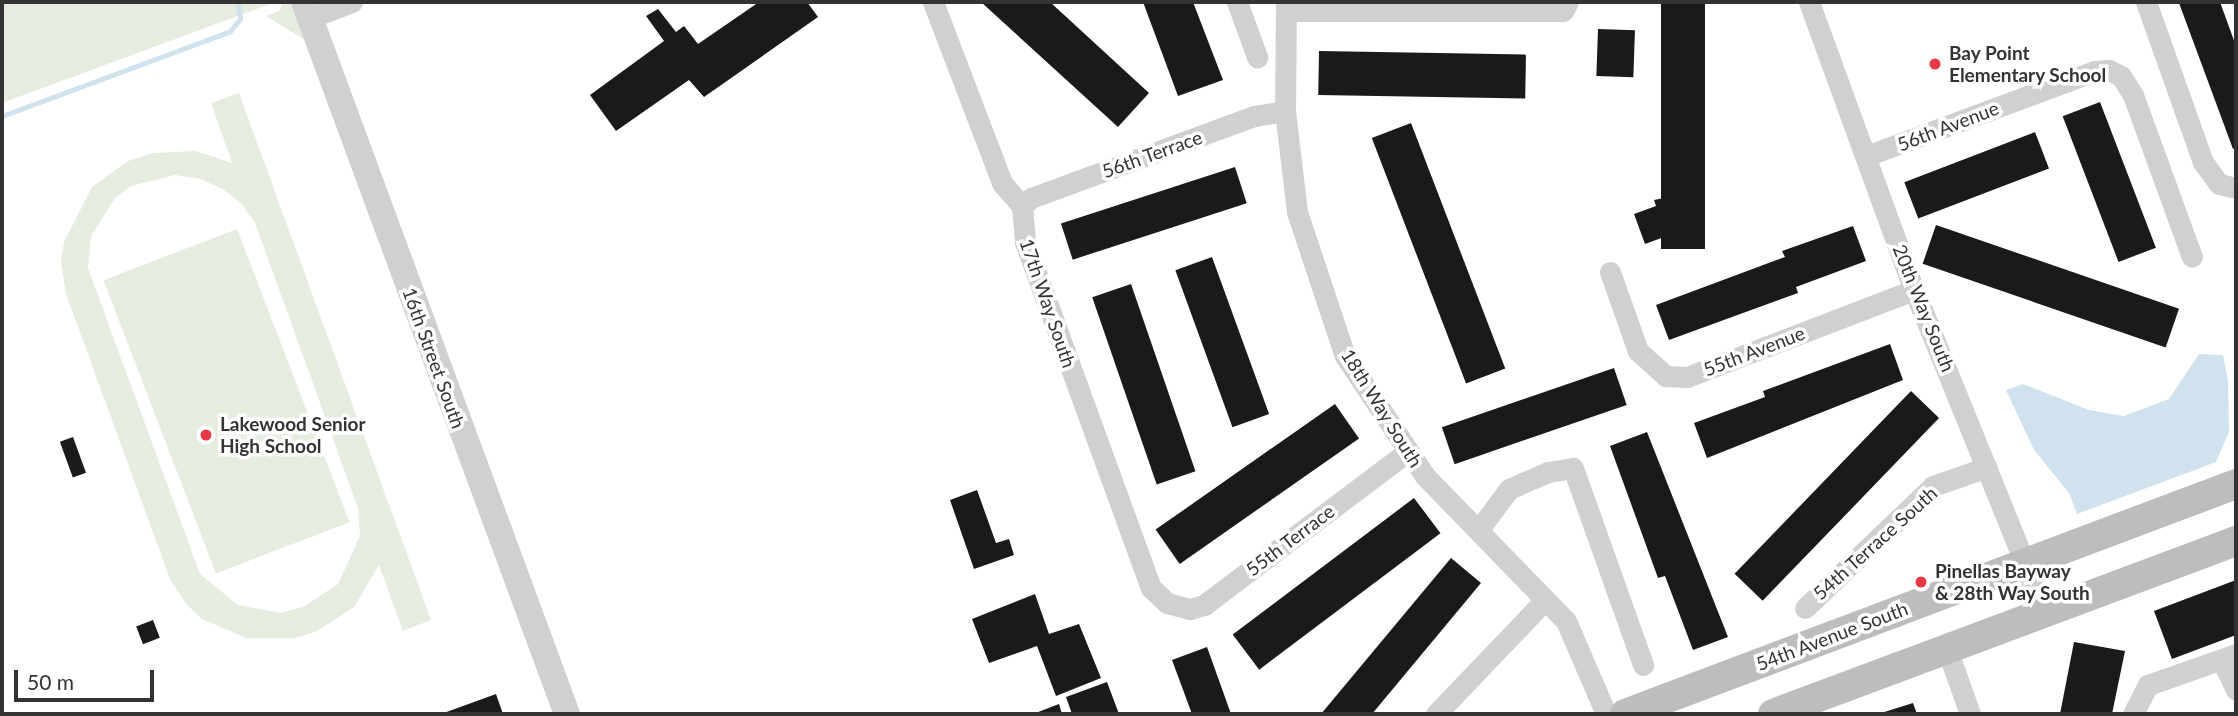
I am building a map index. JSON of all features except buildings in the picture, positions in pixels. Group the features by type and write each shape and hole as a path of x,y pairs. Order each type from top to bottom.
{"main road":[{"name":"54th Avenue South","path":"1625,714 2236,484"},
{"path":"1773,714 2236,541"}],"street":[{"path":"307,10 352,2"},
{"path":"933,2 1002,183 1023,206"},
{"path":"1237,2 1257,57"},
{"path":"1286,6 1563,11 1568,2"},
{"name":"20th Way South","path":"1809,2 1914,290 2025,563 2041,615"},
{"path":"2146,2 2203,162 2218,184 2236,188"},
{"name":"18th Way South","path":"1286,6 1285,111 1297,212 1345,356 1425,476 1480,528 1544,601 1566,621 1606,714"},
{"name":"16th Street South","path":"307,10 567,714"},
{"name":"56th Avenue","path":"1867,156 2094,71 2109,70 2121,76 2133,95 2192,257"},
{"name":"56th Terrace","path":"1023,206 1031,198 1254,116 1285,111"},
{"name":"17th Way South","path":"1023,206 1025,242 1099,447 1151,588 1167,603"},
{"name":"55th Avenue","path":"1610,272 1638,351 1666,376 1687,377 1914,290"},
{"name":"55th Terrace","path":"1167,603 1190,609 1204,605 1407,452"},
{"name":"54th Terrace South","path":"1804,608 1933,486 1987,467"},
{"path":"1480,528 1508,489 1548,472 1573,468 1643,665"},
{"path":"1436,714 1544,601"},
{"path":"1947,649 1970,714"},
{"path":"2133,714 2148,685 2229,657 2236,690"}],"shaded area":[{"path":"2,2 276,2 2,103"},
{"path":"283,2 293,2 308,42 266,16 279,11"},
{"path":"239,93 431,620 403,631 379,565 354,607 317,631 295,638 246,638 202,619 186,604 170,579 66,294 61,262 64,242 92,187 128,161 153,153 196,151 232,163 211,103","holes":["175,175 201,179 224,190 241,203 255,223 358,508 360,536 338,584 303,607 280,613 238,605 200,574 88,268 91,236 115,198 131,186"]},
{"path":"237,229 350,522 216,573 103,280"}],"water":[{"path":"2199,354 2223,355 2228,381 2229,432 2216,462 2077,514 2069,493 2034,450 2006,390 2023,384 2089,410 2124,416 2169,399"}],"waterway":[{"path":"2,116 230,31 240,19 238,2"}],"place":[{"name":"Bay Point Elementary School","path":"1935,64"},
{"name":"Lakewood Senior High School","path":"206,435"},
{"name":"Pinellas Bayway & 28th Way South","path":"1921,582"}]}
